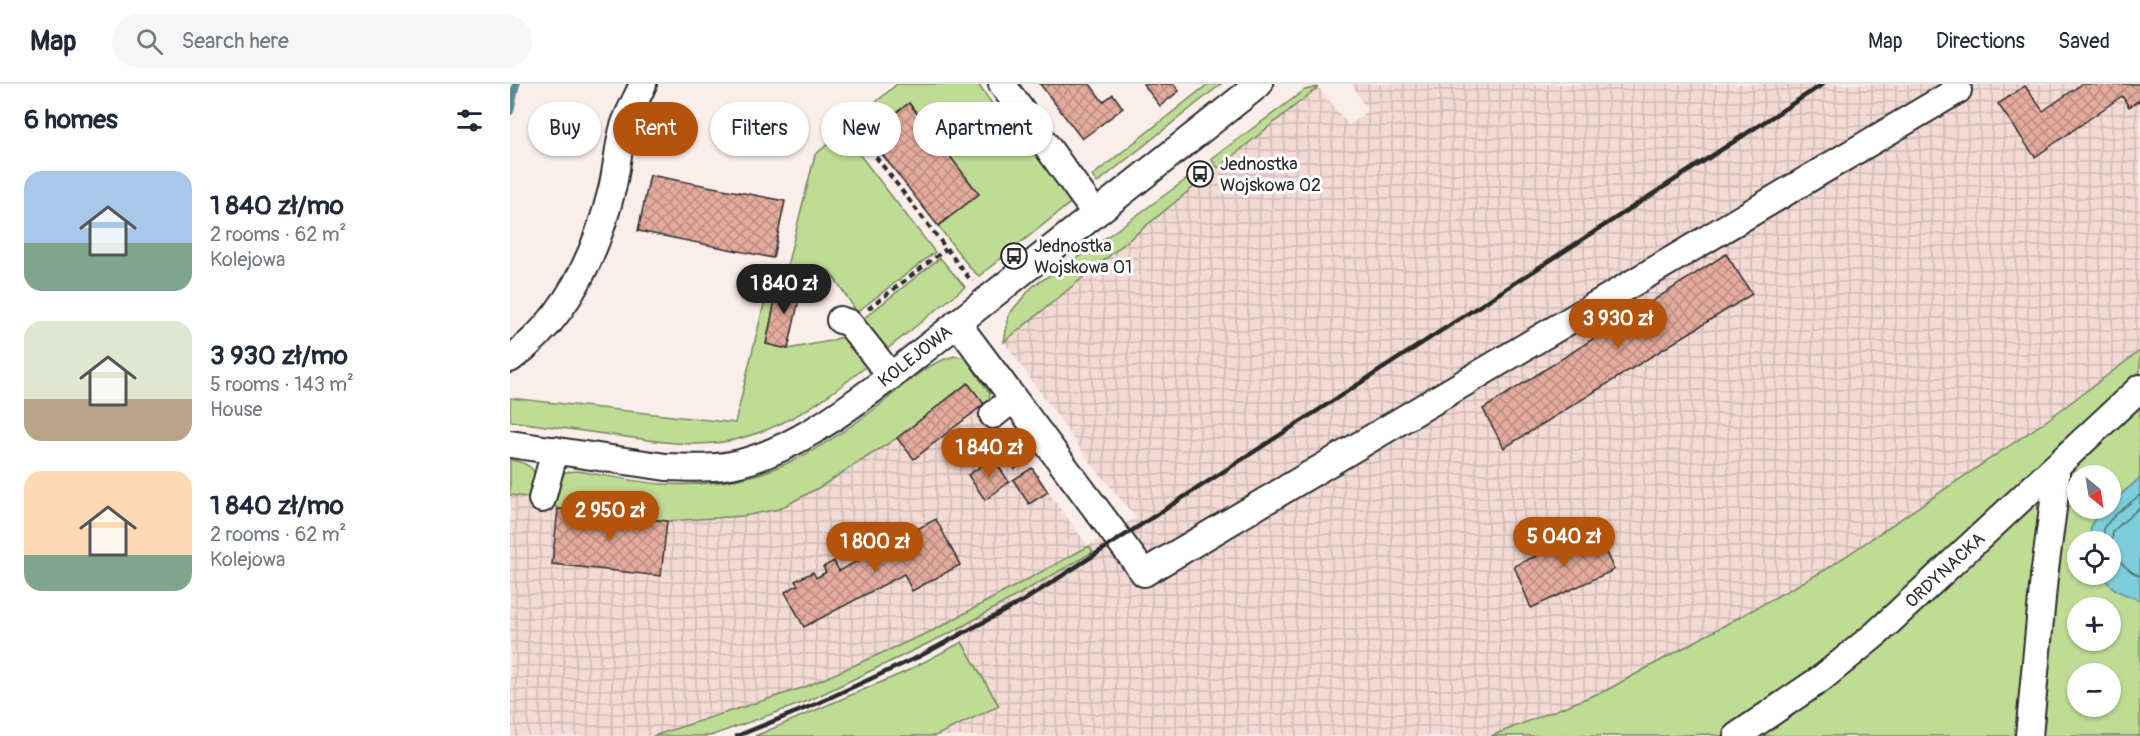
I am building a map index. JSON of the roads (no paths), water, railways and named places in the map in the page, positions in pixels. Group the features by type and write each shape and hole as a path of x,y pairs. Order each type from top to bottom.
{"street":[{"path":"510,359 523,350 545,327 579,280 592,255 612,192 624,128 643,84"},
{"path":"1002,84 1095,213"},
{"name":"KOLEJOWA","path":"510,444 666,467 708,467 739,463 790,444 843,412 891,376 1259,84"},
{"path":"957,323 1144,573 1958,90"},
{"path":"846,323 891,376"},
{"name":"ORDYNACKA","path":"1737,736 1822,678 1877,633 2140,388"},
{"path":"993,415 1013,399"},
{"path":"542,499 555,450"},
{"path":"2029,736 2044,578 2056,486 2056,467"}],"water":[{"path":"2140,478 2140,600 2109,585 2121,585 2121,531 2090,531 2095,519 2121,519 2121,494"}],"waterway":[{"path":"510,111 516,84"}],"railway":[{"path":"737,736 816,704 920,656 1023,601 1823,84"}],"place":[{"name":"Jednostka Wojskowa 02","path":"1200,174"},
{"name":"Jednostka Wojskowa 01","path":"1014,256"}]}
